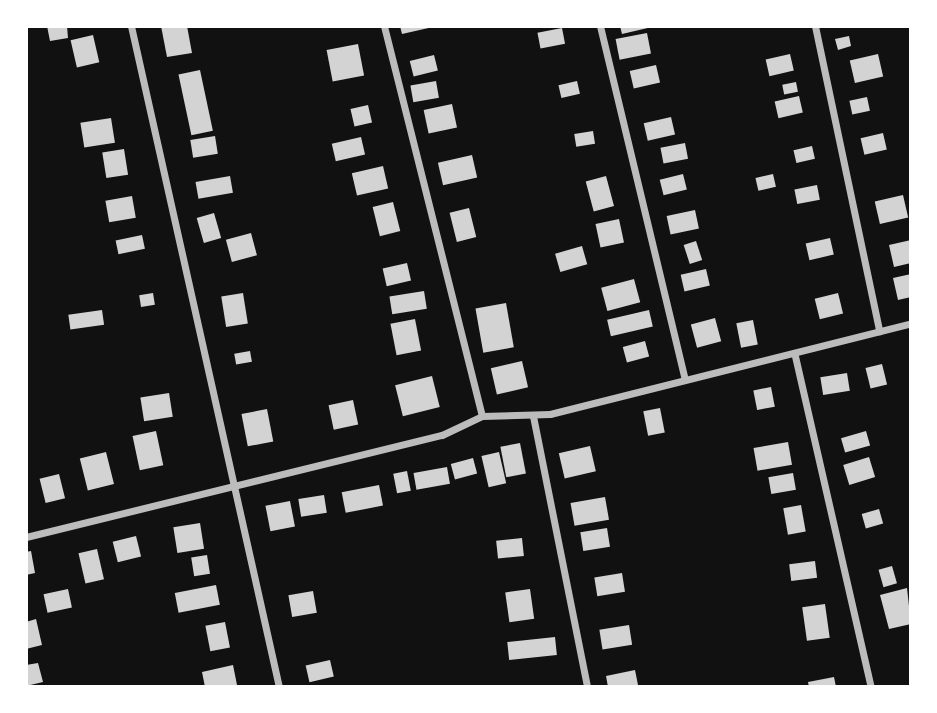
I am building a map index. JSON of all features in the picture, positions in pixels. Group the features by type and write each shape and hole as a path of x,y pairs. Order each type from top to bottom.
{"street":[{"path":"131,26 279,687"},
{"path":"384,26 482,416"},
{"path":"600,26 685,379"},
{"path":"815,26 879,331"},
{"path":"26,537 234,483 442,435 482,416 533,416 685,379 795,356 911,323"},
{"path":"795,356 872,687"},
{"path":"533,416 587,687"}],"building":[{"path":"47,26 67,26 68,38 50,41"},
{"path":"161,26 187,26 192,53 167,57"},
{"path":"400,26 433,26 433,27 402,34"},
{"path":"620,26 652,26 652,27 622,34"},
{"path":"562,28 565,44 541,48 537,33"},
{"path":"647,33 651,54 620,60 616,39"},
{"path":"93,35 99,62 77,67 71,40"},
{"path":"849,36 851,46 838,50 835,39"},
{"path":"358,44 364,75 333,82 327,50"},
{"path":"790,54 794,71 769,76 766,60"},
{"path":"878,54 883,76 855,83 850,61"},
{"path":"434,55 438,71 414,77 410,61"},
{"path":"656,65 660,83 634,89 630,71"},
{"path":"200,70 213,131 191,135 178,75"},
{"path":"436,81 439,98 413,102 410,86"},
{"path":"577,81 580,94 561,98 558,85"},
{"path":"796,82 798,92 784,94 782,85"},
{"path":"799,96 803,113 778,118 775,102"},
{"path":"867,97 870,111 852,114 849,101"},
{"path":"452,104 457,127 429,134 424,110"},
{"path":"368,105 372,123 355,127 350,109"},
{"path":"671,117 675,135 648,141 644,123"},
{"path":"111,118 115,143 84,148 80,123"},
{"path":"593,131 595,144 576,147 574,134"},
{"path":"883,133 887,150 864,155 861,138"},
{"path":"215,136 218,154 193,158 190,140"},
{"path":"361,137 365,155 336,161 332,144"},
{"path":"685,143 688,159 664,163 660,148"},
{"path":"812,146 815,159 796,163 793,150"},
{"path":"124,149 128,175 106,178 102,152"},
{"path":"472,155 477,177 443,185 438,163"},
{"path":"383,166 388,188 357,196 352,173"},
{"path":"683,174 687,190 664,195 660,180"},
{"path":"773,174 776,187 758,191 755,178"},
{"path":"230,176 233,193 198,199 196,182"},
{"path":"606,176 614,206 594,211 586,181"},
{"path":"817,185 820,200 797,204 794,189"},
{"path":"903,195 908,217 880,224 875,202"},
{"path":"132,196 136,218 109,222 105,201"},
{"path":"393,202 400,231 380,236 373,207"},
{"path":"469,208 476,237 457,242 450,213"},
{"path":"695,210 699,229 671,235 667,216"},
{"path":"214,213 221,238 204,243 197,218"},
{"path":"619,219 624,242 601,247 596,224"},
{"path":"251,233 257,255 232,262 226,240"},
{"path":"142,235 145,249 119,254 116,241"},
{"path":"830,238 834,255 809,260 806,244"},
{"path":"911,240 911,263 894,267 889,245"},
{"path":"696,241 702,260 690,264 684,245"},
{"path":"582,246 587,264 560,272 555,254"},
{"path":"407,263 411,281 387,286 383,269"},
{"path":"706,269 710,286 684,291 681,275"},
{"path":"911,274 911,297 898,300 893,278"},
{"path":"634,279 640,302 607,311 601,288"},
{"path":"424,291 427,309 392,314 389,296"},
{"path":"153,293 155,305 141,307 139,295"},
{"path":"243,293 248,324 226,327 221,296"},
{"path":"838,293 843,313 820,319 815,299"},
{"path":"506,303 514,347 483,353 475,308"},
{"path":"102,310 104,325 70,330 68,315"},
{"path":"649,310 653,327 611,336 607,320"},
{"path":"715,318 721,341 697,348 691,324"},
{"path":"415,319 421,350 397,355 390,324"},
{"path":"753,320 758,345 741,348 736,323"},
{"path":"645,341 649,356 627,362 623,347"},
{"path":"250,351 252,362 236,365 234,354"},
{"path":"522,361 528,387 497,395 491,368"},
{"path":"882,364 887,384 871,388 866,368"},
{"path":"847,373 850,391 823,395 820,377"},
{"path":"432,376 440,407 403,416 395,385"},
{"path":"771,387 775,407 757,410 753,390"},
{"path":"169,393 173,417 144,421 140,398"},
{"path":"353,400 358,424 334,430 329,405"},
{"path":"660,408 665,433 648,436 643,411"},
{"path":"267,409 273,441 248,446 241,414"},
{"path":"156,431 163,465 140,470 133,436"},
{"path":"866,431 870,445 845,453 841,438"},
{"path":"788,442 792,465 758,471 754,448"},
{"path":"520,443 526,473 506,477 500,447"},
{"path":"590,446 596,471 565,479 559,453"},
{"path":"106,452 114,484 88,491 80,459"},
{"path":"499,452 506,483 489,487 481,456"},
{"path":"869,457 875,477 849,485 843,465"},
{"path":"473,458 477,473 455,479 451,464"},
{"path":"447,467 450,484 416,490 414,473"},
{"path":"407,471 411,491 397,493 393,474"},
{"path":"793,473 796,490 771,494 768,477"},
{"path":"59,474 65,498 46,503 40,479"},
{"path":"379,485 383,506 346,513 342,492"},
{"path":"324,495 327,513 301,517 298,499"},
{"path":"605,497 609,520 575,526 571,503"},
{"path":"290,501 295,527 270,531 265,506"},
{"path":"801,505 806,532 788,535 783,508"},
{"path":"879,509 883,523 866,528 862,514"},
{"path":"200,523 204,549 177,553 173,527"},
{"path":"607,528 610,547 583,551 580,532"},
{"path":"136,536 141,556 118,562 113,542"},
{"path":"522,538 524,556 498,559 496,541"},
{"path":"97,549 104,579 85,583 78,553"},
{"path":"31,551 35,573 26,575 26,552"},
{"path":"207,555 210,574 194,576 191,558"},
{"path":"815,561 817,578 791,581 789,564"},
{"path":"892,566 897,583 884,587 879,570"},
{"path":"622,573 625,592 597,596 594,577"},
{"path":"216,585 220,605 179,613 175,593"},
{"path":"907,588 911,624 889,629 880,595"},
{"path":"68,589 72,608 47,613 44,594"},
{"path":"530,589 534,619 509,622 505,592"},
{"path":"313,591 317,613 292,617 288,595"},
{"path":"825,604 830,638 807,641 802,607"},
{"path":"36,619 42,645 26,649 26,622"},
{"path":"225,622 230,648 210,651 205,626"},
{"path":"629,625 632,645 602,649 599,630"},
{"path":"555,637 557,655 509,660 507,642"},
{"path":"330,660 334,677 309,682 306,666"},
{"path":"38,663 43,682 26,686 26,665"},
{"path":"233,665 237,685 205,687 202,672"},
{"path":"635,670 638,685 608,687 606,676"},
{"path":"834,677 836,687 809,687 808,682"}]}
